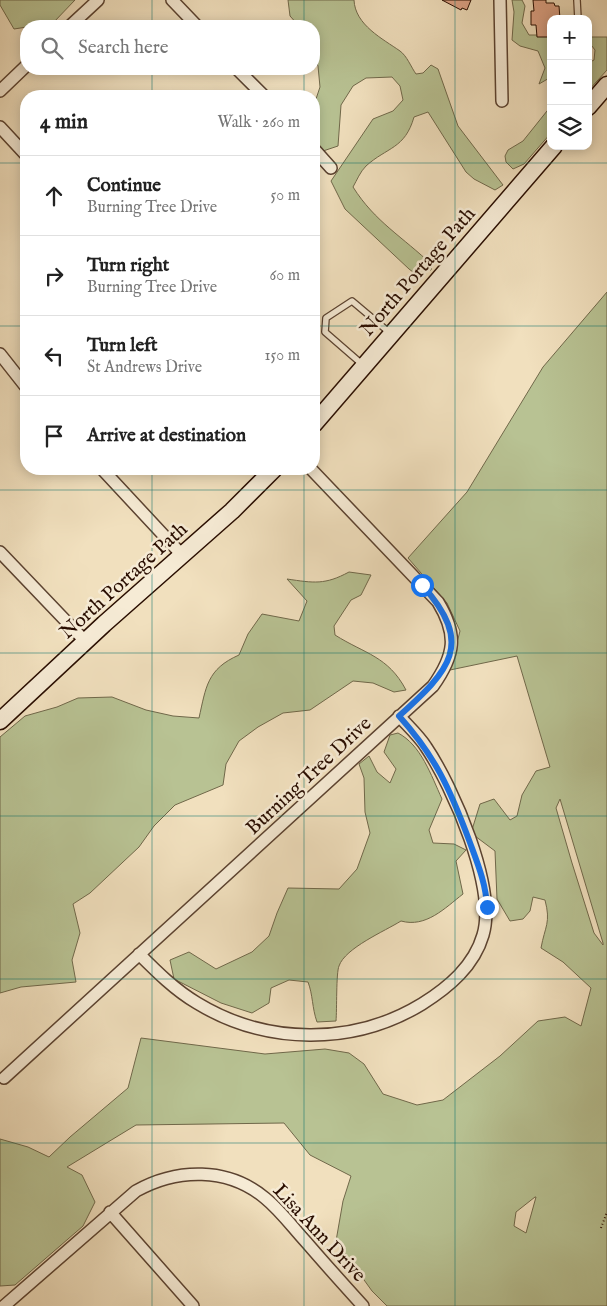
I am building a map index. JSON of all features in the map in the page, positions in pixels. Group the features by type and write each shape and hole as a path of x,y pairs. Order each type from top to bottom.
{"main road":[{"path":"589,105 607,85"},
{"name":"North Portage Path","path":"320,417 551,150"},
{"name":"North Portage Path","path":"0,721 85,641 232,511 268,475"}],"street":[{"path":"76,20 98,0"},
{"path":"172,0 191,20"},
{"path":"500,0 502,101"},
{"path":"0,91 20,72"},
{"path":"243,75 258,90"},
{"path":"0,127 20,149"},
{"path":"320,155 331,168"},
{"path":"0,354 20,379"},
{"path":"108,475 182,555"},
{"name":"Burning Tree Drive","path":"4,1078 433,686 444,671 452,652 452,633 446,616 438,602 317,475"},
{"path":"0,552 85,641"},
{"path":"139,954 180,992 214,1013 255,1028 308,1035 344,1033 391,1020 432,998 460,975 477,951 483,935 487,907 485,885 458,811 441,772 426,747 399,716"},
{"name":"Lisa Ann Drive","path":"4,1306 136,1191 150,1183 174,1176 202,1174 235,1181 250,1188 269,1202 363,1306"},
{"path":"110,1212 193,1306"}],"lane":[{"path":"576,0 578,15"},
{"path":"363,365 325,332 326,318 352,301 390,334"}],"path":[{"path":"601,1228 607,1212"}],"green space":[{"path":"0,0 75,0 56,20 20,20 20,28 14,29 0,5"},
{"path":"288,0 354,0 359,17 378,36 402,53 416,74 423,73 431,65 438,69 458,126 503,185 495,190 474,179 466,172 428,112 414,117 410,128 400,142 364,168 353,187 380,220 432,265 431,270 417,275 409,269 345,209 331,181 373,119 393,111 403,100 400,86 392,77 366,78 353,86 341,105 338,146 323,151 320,148 320,20 294,20 290,16"},
{"path":"512,0 522,0 525,6 522,23 529,35 547,35 547,79 539,84 545,68 538,51 520,46 512,40 514,12"},
{"path":"592,37 607,37 607,70 592,87 592,61 594,60 595,50 592,46"},
{"path":"547,111 547,138 524,164 513,169 506,162 505,156 508,150 523,141"},
{"path":"607,292 607,1306 387,1306 372,1291 336,1241 343,1201 351,1176 310,1155 284,1123 136,1125 67,1167 82,1175 95,1202 83,1226 15,1285 0,1286 0,1139 28,1147 49,1157 128,1088 141,1038 265,1054 325,1049 349,1053 364,1064 383,1094 417,1105 443,1100 500,1056 538,1021 565,1017 581,1026 591,988 563,962 541,948 547,924 545,900 533,897 530,911 523,919 510,921 497,899 495,851 471,833 480,804 494,799 510,820 517,816 522,795 536,771 550,767 517,656 450,670 460,631 447,603 408,558 467,492 543,367","holes":["560,799 603,943 603,945 594,933 572,863 556,808","536,1197 526,1233 514,1226 516,1212"]},
{"path":"349,572 371,575 361,595 351,600 334,626 335,635 384,663 392,670 406,690 394,692 373,683 353,681 310,710 283,713 258,727 239,741 226,764 223,785 175,805 154,826 139,847 90,893 73,904 80,933 72,960 76,982 21,987 0,993 0,737 25,716 57,707 78,698 112,697 146,710 173,716 199,718 206,688 214,673 228,660 239,655 248,634 262,614 299,621 307,601 287,579 319,582 333,579"},
{"path":"398,733 406,738 419,753 442,799 429,830 433,843 454,844 466,850 456,861 463,894 442,911 427,919 419,922 401,921 366,940 343,959 338,970 336,1021 317,1022 308,982 289,980 271,988 269,1003 252,1013 221,1003 174,979 170,960 189,952 216,969 252,952 269,936 288,888 339,889 357,869 370,833 365,812 364,778 359,764 369,756 377,772 390,783 396,769 384,752 390,735"}],"building":[{"path":"442,0 471,0 467,10 462,8 461,10"},
{"path":"533,0 546,0 546,3 554,3 555,6 559,6 560,15 547,15 547,37 537,37 536,25 531,25 531,11 534,11"}],"route":[{"path":"422,585 438,602 446,616 452,633 452,652 444,671 433,686 399,716 426,747 450,790 479,866 485,885 487,907"}]}
